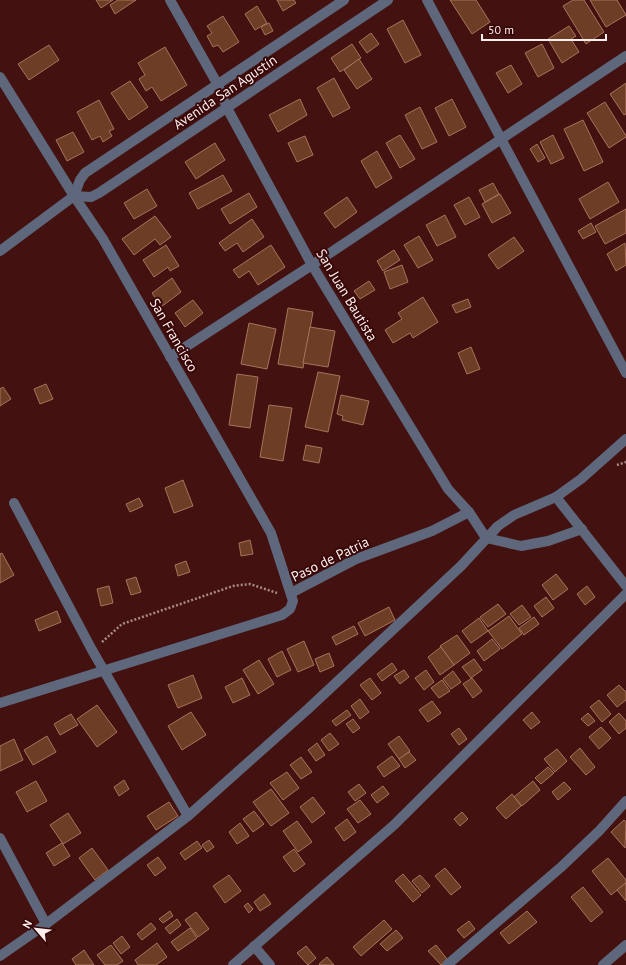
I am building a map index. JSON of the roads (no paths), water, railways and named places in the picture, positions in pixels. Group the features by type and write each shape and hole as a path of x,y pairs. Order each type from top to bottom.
{"street":[{"name":"San Juan Bautista","path":"170,0 218,85 227,108 312,265 448,489 469,512 486,538"},
{"name":"Avenida San Agustín","path":"344,0 85,173 80,180 74,196 90,197 100,193 388,0"},
{"path":"426,0 626,373"},
{"path":"170,357 312,265 626,56"},
{"name":"San Francisco","path":"0,77 74,196 103,239 271,533 293,601 290,609 282,615 104,670"},
{"path":"0,251 74,196"},
{"path":"0,956 46,924 188,816 308,709 461,566 498,526 514,515 556,497 581,479 626,440"},
{"path":"556,497 626,586"},
{"path":"14,503 92,650 188,816"},
{"name":"Paso de Patria","path":"291,593 356,559 432,531 469,512"},
{"path":"486,538 521,546 548,541 582,529"},
{"path":"233,965 394,825 626,594"},
{"path":"0,703 104,670"},
{"path":"447,965 560,868 600,830 626,801"},
{"path":"0,838 46,924"},
{"path":"603,965 626,945"},
{"path":"254,946 270,965"}]}
